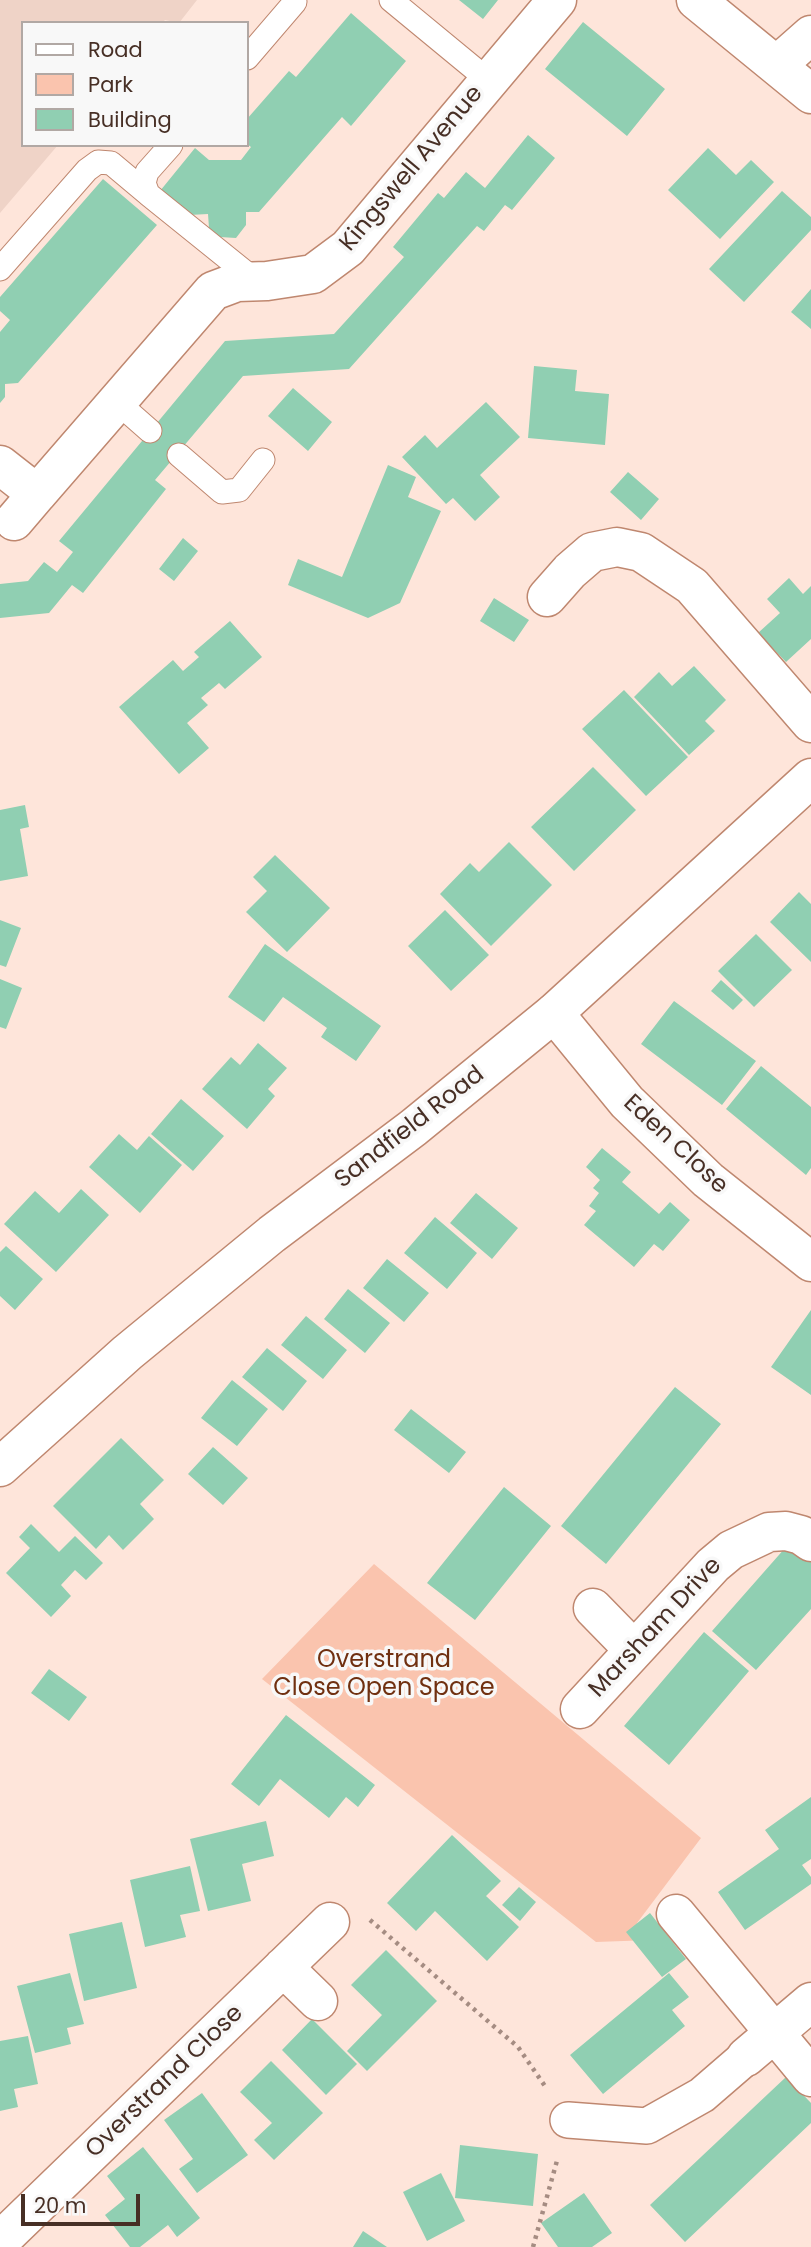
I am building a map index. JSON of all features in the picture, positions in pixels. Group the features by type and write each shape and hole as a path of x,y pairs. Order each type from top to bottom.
{"street":[{"name":"Kingswell Avenue","path":"0,465 25,508 212,291 237,282 313,274 332,262 348,248 557,0"},
{"path":"696,0 811,94"},
{"path":"777,65 811,35"},
{"path":"547,597 570,570 592,552 617,547 641,552 692,586 811,723"},
{"name":"Sandfield Road","path":"0,1467 127,1353 251,1251 413,1129 554,1013 811,778"},
{"name":"Eden Close","path":"554,1013 627,1102 708,1180 811,1262"},
{"name":"Marsham Drive","path":"580,1709 713,1564 740,1545 769,1532 786,1531 801,1535 811,1542"},
{"path":"593,1608 634,1650"},
{"path":"676,1914 811,2077"},
{"name":"Overstrand Close","path":"0,2241 330,1922"},
{"path":"283,1967 318,2001"},
{"path":"568,2120 647,2126 702,2095 811,2002"}],"lane":[{"path":"391,0 488,80"},
{"path":"248,57 295,2"},
{"path":"148,194 144,183 147,173 169,147"},
{"path":"0,270 87,170 98,162 111,163 256,281"},
{"path":"117,402 150,431"},
{"path":"179,455 222,492 239,490 263,460"}],"path":[{"path":"330,1922 347,1901 518,2047 568,2120 533,2247"}],"shaded area":[{"path":"0,0 197,0 181,21 21,21 21,147 56,147 0,213"}],"green space":[{"name":"Overstrand Close Open Space","path":"374,1564 701,1838 637,1923 651,1940 596,1942 262,1679"}],"building":[{"path":"459,0 498,0 483,19"},
{"path":"351,13 406,61 351,126 342,117 259,212 246,212 246,225 236,238 220,237 209,228 208,214 189,215 160,191 195,148 209,160 241,160 251,147 248,145 248,118 289,71 296,77"},
{"path":"583,22 665,89 627,136 545,69"},
{"path":"528,135 555,158 512,210 505,205 484,231 477,226 349,369 243,376 155,480 166,489 83,593 72,585 49,613 0,618 0,584 28,581 44,562 57,572 73,552 59,541 225,341 334,334 404,257 393,247 438,193 444,198 466,172 485,188"},
{"path":"708,148 736,175 751,160 774,182 720,239 668,190"},
{"path":"103,179 157,225 18,383 5,384 5,397 0,403 0,332 10,320 0,311 0,297"},
{"path":"782,191 811,217 811,230 744,302 709,269"},
{"path":"811,289 811,329 791,312"},
{"path":"534,366 577,370 575,391 609,394 605,445 528,438"},
{"path":"293,388 332,422 308,451 268,416"},
{"path":"486,402 520,437 480,475 500,497 475,521 453,498 446,504 402,457 425,435 437,448"},
{"path":"388,465 416,477 408,497 441,511 400,603 368,618 288,585 298,559 342,577"},
{"path":"628,472 659,499 641,520 610,492"},
{"path":"183,538 198,551 174,581 159,569"},
{"path":"789,578 803,594 811,586 811,639 786,662 758,633 780,613 767,599"},
{"path":"494,598 529,620 514,642 480,621"},
{"path":"230,621 262,657 225,689 219,683 201,698 208,705 187,723 209,748 179,774 119,707 173,660 183,671 199,657 194,652"},
{"path":"694,666 726,700 705,721 715,731 689,755 634,697 659,672 672,686"},
{"path":"624,690 688,757 646,796 582,729"},
{"path":"593,767 636,810 574,871 531,827"},
{"path":"25,805 29,827 20,829 28,876 0,881 0,810"},
{"path":"509,842 552,885 491,946 440,894 470,863 479,872"},
{"path":"275,855 330,908 287,952 246,912 267,891 253,877"},
{"path":"799,892 811,904 811,962 770,922"},
{"path":"445,910 489,955 451,991 408,946"},
{"path":"0,920 21,928 6,967 0,965"},
{"path":"756,934 792,970 754,1007 718,971"},
{"path":"265,944 381,1026 356,1061 321,1037 327,1028 283,997 264,1022 228,997"},
{"path":"0,979 22,988 6,1029 0,1027"},
{"path":"721,980 743,1000 733,1010 711,991"},
{"path":"674,1001 756,1061 722,1105 641,1044"},
{"path":"258,1043 287,1068 268,1089 275,1096 247,1129 202,1089 231,1057 240,1065"},
{"path":"761,1066 811,1107 811,1168 806,1175 726,1109"},
{"path":"181,1099 224,1136 193,1171 151,1134"},
{"path":"119,1134 137,1150 149,1136 182,1165 140,1213 89,1167"},
{"path":"602,1148 631,1172 622,1182 659,1214 670,1202 690,1220 663,1251 654,1244 634,1267 584,1225 596,1211 589,1206 599,1193 593,1188 600,1180 586,1167"},
{"path":"81,1189 109,1215 56,1272 4,1224 35,1191 59,1213"},
{"path":"476,1193 518,1228 492,1259 450,1223"},
{"path":"435,1217 477,1253 447,1289 404,1253"},
{"path":"6,1246 43,1279 15,1310 0,1296 0,1252"},
{"path":"387,1259 429,1293 404,1322 363,1288"},
{"path":"348,1289 390,1323 365,1353 324,1319"},
{"path":"811,1310 811,1395 771,1367"},
{"path":"306,1316 347,1350 323,1379 281,1345"},
{"path":"267,1348 307,1381 283,1411 242,1377"},
{"path":"232,1380 268,1409 237,1446 201,1418"},
{"path":"675,1387 721,1424 606,1564 561,1526"},
{"path":"411,1409 466,1452 449,1473 394,1430"},
{"path":"121,1438 164,1480 140,1504 154,1519 123,1550 109,1535 96,1549 53,1506"},
{"path":"213,1447 248,1478 223,1505 188,1474"},
{"path":"504,1487 551,1526 475,1620 427,1583"},
{"path":"31,1524 59,1552 75,1536 103,1563 86,1580 75,1570 61,1585 71,1596 51,1617 6,1573 30,1548 19,1537"},
{"path":"793,1539 811,1554 811,1609 756,1670 712,1631"},
{"path":"704,1632 749,1671 669,1765 624,1726"},
{"path":"49,1669 87,1697 69,1721 31,1693"},
{"path":"286,1715 375,1785 358,1807 346,1797 329,1818 280,1779 259,1806 231,1784"},
{"path":"811,1797 811,1859 802,1865 811,1877 811,1884 745,1930 718,1892 779,1849 765,1830"},
{"path":"266,1821 274,1856 242,1864 251,1901 208,1911 190,1839"},
{"path":"452,1835 501,1881 486,1896 519,1927 487,1961 435,1911 416,1931 387,1903"},
{"path":"190,1866 200,1911 180,1915 186,1937 145,1947 130,1880"},
{"path":"519,1887 536,1902 520,1921 502,1905"},
{"path":"650,1913 686,1959 662,1977 626,1932"},
{"path":"122,1922 137,1988 84,2001 69,1934"},
{"path":"386,1950 437,2001 367,2071 347,2051 382,2015 351,1985"},
{"path":"70,1973 84,2024 67,2028 71,2044 35,2053 17,1986"},
{"path":"669,1973 689,1997 672,2010 685,2026 603,2094 570,2055"},
{"path":"312,2019 357,2064 326,2095 282,2050"},
{"path":"28,2036 38,2084 14,2089 18,2107 0,2111 0,2041"},
{"path":"271,2061 323,2113 274,2160 254,2140 272,2123 240,2092"},
{"path":"786,2077 811,2103 811,2123 685,2242 650,2205"},
{"path":"202,2093 248,2155 197,2193 179,2169 193,2159 164,2120"},
{"path":"460,2145 538,2154 533,2206 455,2198"},
{"path":"143,2147 200,2218 177,2237 168,2225 140,2247 130,2247 105,2215 125,2199 107,2176"},
{"path":"441,2173 465,2221 427,2241 403,2192"},
{"path":"584,2193 612,2233 592,2247 558,2247 541,2223"},
{"path":"363,2231 387,2247 353,2247"}]}
